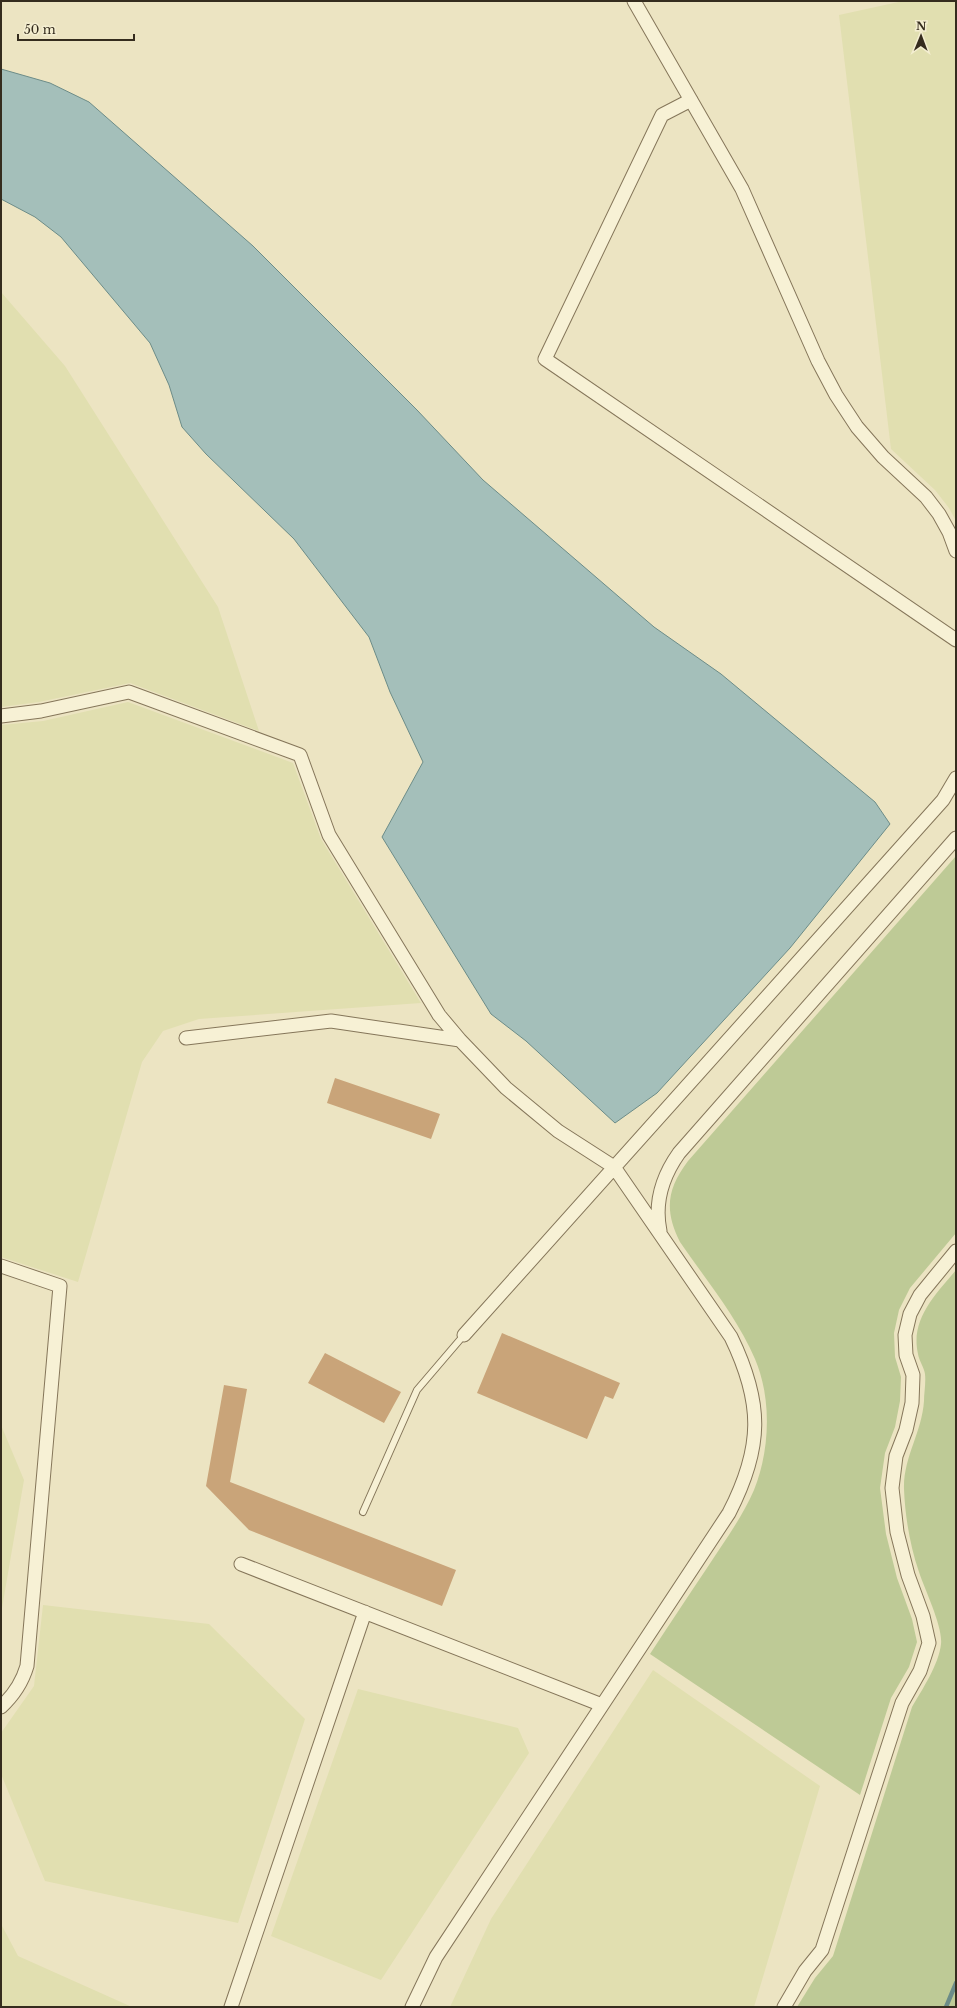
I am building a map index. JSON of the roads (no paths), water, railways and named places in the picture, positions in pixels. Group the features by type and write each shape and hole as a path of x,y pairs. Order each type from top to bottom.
{"street":[{"path":"634,1 742,189 818,361 836,396 857,427 883,457 926,497 939,514 949,532 956,552"},
{"path":"691,100 662,115 545,359 956,640"},
{"path":"1,716 41,711 129,692 300,755 329,835 439,1015 460,1040 506,1088 558,1131 614,1166 731,1337 745,1364 753,1394 755,1417 752,1456 743,1485 729,1513 436,1957 412,2007"},
{"path":"464,1335 943,800 956,778"},
{"path":"662,1236 658,1213 660,1189 664,1177 678,1153 956,838"},
{"path":"186,1038 331,1021 460,1040"},
{"path":"784,2007 806,1971 822,1950 902,1703 920,1672 929,1643 923,1616 908,1574 899,1539 892,1488 896,1456 906,1430 912,1403 913,1375 906,1355 905,1335 910,1314 920,1295 956,1251"},
{"path":"1,1266 60,1286 27,1666 22,1682 13,1696 1,1707"},
{"path":"241,1564 602,1705"},
{"path":"230,2007 364,1612"}],"lane":[{"path":"363,1512 417,1390 464,1335"}],"water":[{"path":"1,69 50,83 89,102 253,246 417,410 483,480 654,627 721,674 875,802 890,824 790,948 657,1093 615,1123 526,1041 491,1014 382,837 423,762 390,692 369,637 294,539 206,454 182,427 169,385 150,343 61,237 35,217 1,199"}],"waterway":[{"path":"946,2007 956,1983"}]}
